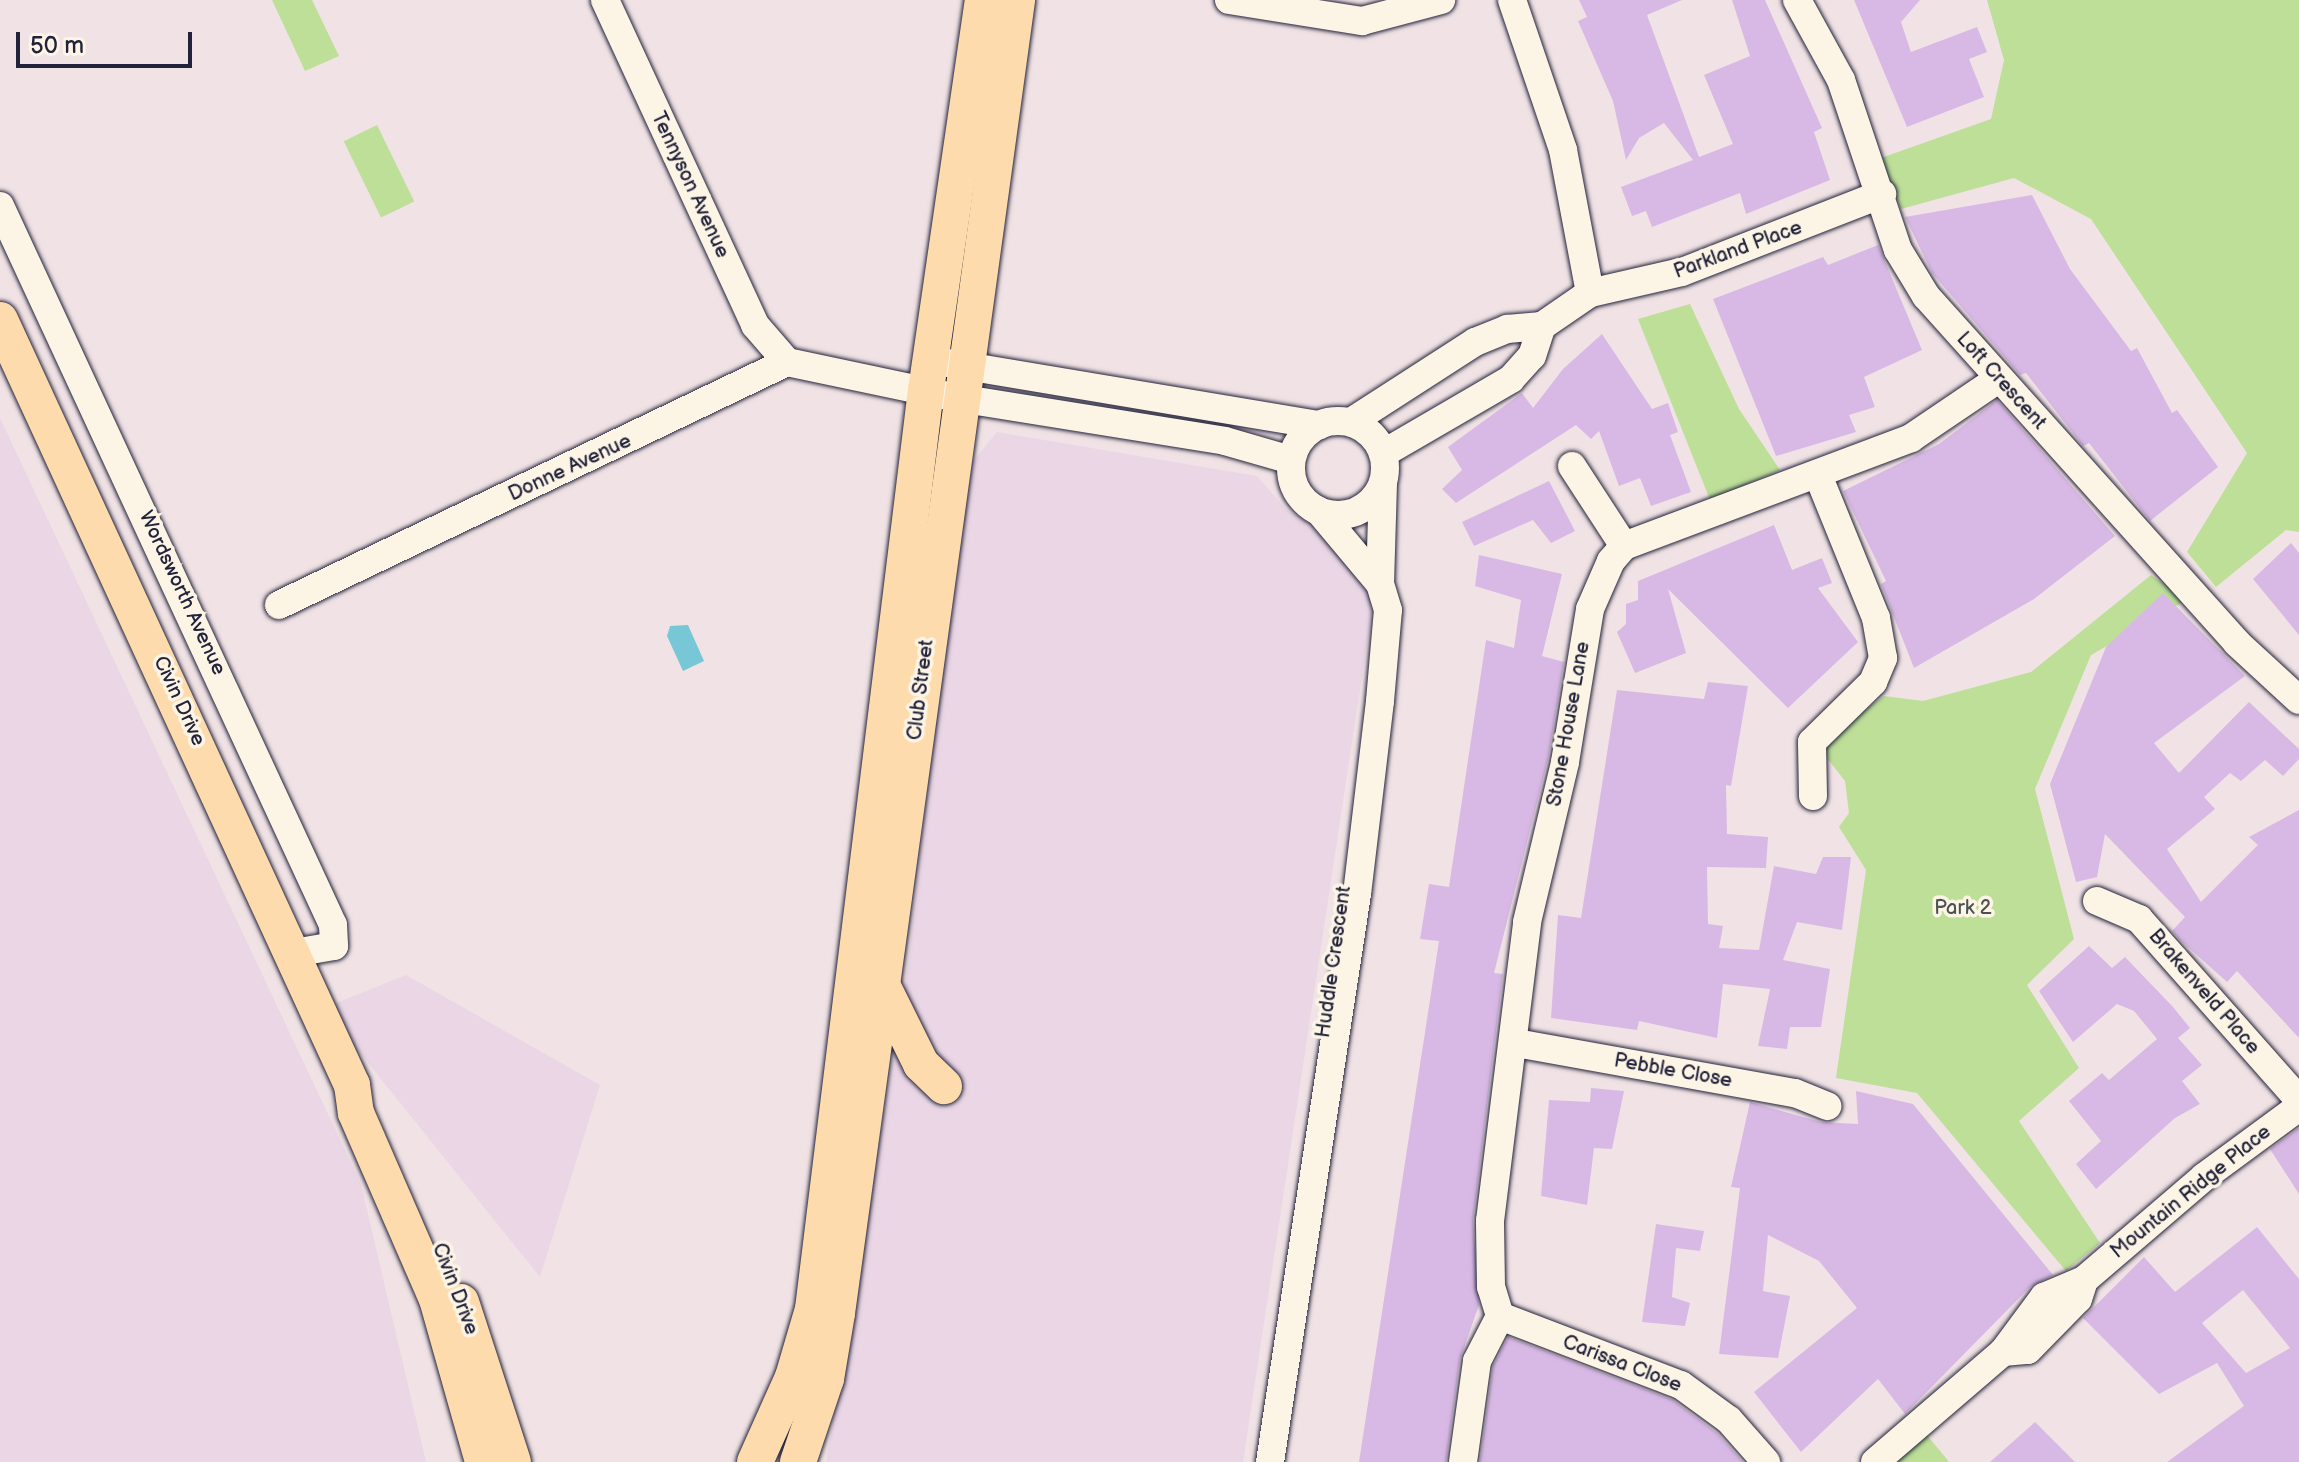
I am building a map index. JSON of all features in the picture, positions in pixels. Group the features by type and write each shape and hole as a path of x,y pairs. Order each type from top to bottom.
{"main road":[{"name":"Club Street","path":"810,1378 884,989 983,0"},
{"name":"Club Street","path":"810,1378 813,1309 944,379 1017,0"},
{"name":"Civin Drive","path":"0,320 294,953 352,1085 356,1113 437,1299 483,1462"},
{"path":"884,989 921,1064 944,1086"},
{"name":"Civin Drive","path":"352,1085 371,1102 448,1265 513,1462"},
{"path":"755,1462 810,1378"},
{"path":"798,1462 810,1378"}],"street":[{"name":"Tennyson Avenue","path":"605,0 755,325 787,362"},
{"path":"1229,0 1362,21 1441,0"},
{"path":"787,362 865,377 944,379 1320,425 1351,422 1424,375 1507,329 1542,326 1590,293 1563,150 1512,0"},
{"name":"Loft Crescent","path":"1797,0 1841,80 1882,194 1898,250 1926,296 2237,643 2299,700"},
{"name":"Parkland Place","path":"1590,293 1682,272 1882,194"},
{"name":"Wordsworth Avenue","path":"0,206 333,925 334,946 294,953"},
{"path":"1384,453 1511,379 1532,356 1542,326"},
{"name":"Donne Avenue","path":"279,605 787,362"},
{"path":"1424,375 1448,414"},
{"path":"944,379 1225,441 1291,460"},
{"path":"1572,466 1624,546 1818,475 1937,425 1998,379"},
{"path":"1319,511 1334,516 1364,508 1383,484 1384,453 1365,429 1351,422"},
{"path":"1320,425 1306,433 1291,460 1296,490 1319,511 1380,584"},
{"path":"1813,796 1812,742 1873,682 1883,658 1876,618 1818,475"},
{"name":"Huddle Crescent","path":"1270,1462 1306,1226 1303,1174 1364,737 1380,701 1388,610 1380,584 1383,484"},
{"name":"Stone House Lane","path":"1500,1316 1491,1287 1490,1221 1516,1043 1527,922 1565,762 1590,609 1624,546"},
{"name":"Brakenveld Place","path":"2097,901 2139,919 2299,1100"},
{"name":"Pebble Close","path":"1516,1043 1795,1093 1827,1106"},
{"name":"Mountain Ridge Place","path":"1875,1462 2003,1352 2028,1350 2078,1299 2084,1280 2204,1177 2299,1107"},
{"path":"1463,1462 1477,1361 1500,1316"},
{"name":"Carissa Close","path":"1500,1316 1681,1385 1729,1420 1766,1462"}],"shaded area":[{"path":"0,418 361,1184 426,1462 0,1462"},
{"path":"997,432 1257,476 1287,510 1335,538 1368,583 1371,617 1243,1462 826,1462 905,987 964,472"},
{"path":"406,975 600,1085 540,1277 324,1008"}],"green space":[{"path":"272,0 312,0 339,56 305,71"},
{"path":"1987,0 2299,0 2299,532 2286,530 2216,587 2187,552 2247,453 2091,219 2014,178 1901,209 1881,158 1991,119 2004,60"},
{"path":"377,125 414,201 381,218 344,141"},
{"path":"1690,304 1739,409 1780,470 1710,500 1638,319"},
{"name":"Park 2","path":"2151,575 2187,600 2091,655 2035,789 2074,939 2027,985 2079,1068 2019,1121 2100,1243 2066,1271 1917,1093 1836,1078 1866,870 1839,827 1849,813 1845,781 1823,753 1843,726 1884,696 1923,701 2031,672"},
{"path":"1927,1435 1949,1462 1897,1461"}],"water":[{"path":"688,625 704,661 683,671 667,636 670,626"}],"building":[{"path":"1579,0 1682,0 1647,15 1699,157 1733,144 1704,75 1750,56 1732,0 1765,0 1822,128 1814,132 1830,180 1746,214 1740,193 1652,227 1646,211 1632,216 1621,187 1693,160 1664,123 1639,138 1626,160 1613,101 1578,21 1587,17"},
{"path":"1854,0 1920,0 1901,22 1911,52 1977,27 1987,52 1969,59 1984,97 1907,127"},
{"path":"2032,195 2070,269 2131,351 2137,348 2172,413 2177,410 2218,467 2150,521 2089,443 2083,446 2026,373 2020,375 1932,273 1905,217"},
{"path":"1878,245 1922,350 1864,377 1875,407 1849,415 1856,432 1776,456 1713,299 1823,257 1828,265"},
{"path":"1602,334 1652,409 1668,403 1678,432 1670,435 1691,492 1651,506 1640,478 1619,486 1599,431 1591,439 1576,425 1456,503 1442,489 1462,470 1448,447 1522,393 1533,408 1563,369"},
{"path":"1997,400 2115,536 2034,599 1914,668 1881,584 1886,581 1843,491 1939,444"},
{"path":"1549,481 1575,531 1551,543 1533,520 1474,546 1462,522"},
{"path":"1774,525 1792,570 1822,558 1832,583 1818,588 1858,642 1788,708 1668,589 1686,653 1635,673 1617,632 1626,624 1626,604 1638,600 1638,581"},
{"path":"2291,543 2299,553 2299,635 2253,579"},
{"path":"1479,555 1562,574 1542,656 1564,662 1548,759 1494,973 1503,974 1473,1221 1479,1305 1460,1359 1446,1462 1359,1462 1439,941 1420,939 1429,884 1449,887 1486,640 1514,648 1521,600 1475,586"},
{"path":"2163,593 2245,676 2154,743 2179,773 2249,702 2299,749 2299,759 2283,776 2265,760 2241,781 2230,773 2204,797 2215,809 2167,849 2201,902 2258,845 2249,837 2299,810 2299,1038 2237,971 2227,982 2180,940 2172,931 2185,917 2105,834 2097,877 2076,882 2050,784 2106,647"},
{"path":"1708,682 1748,686 1731,786 1726,785 1727,834 1768,837 1766,868 1707,867 1708,924 1723,926 1719,948 1759,950 1774,866 1816,874 1823,857 1851,857 1842,930 1797,922 1783,960 1830,969 1821,1027 1790,1027 1787,1049 1758,1046 1770,989 1723,984 1717,1038 1639,1021 1637,1030 1551,1018 1558,915 1581,918 1617,690 1704,699"},
{"path":"2089,946 2112,968 2125,957 2173,1007 2190,1028 2178,1038 2202,1065 2182,1081 2200,1104 2175,1118 2096,1189 2076,1164 2101,1141 2069,1101 2102,1073 2109,1080 2157,1039 2134,1011 2117,1004 2073,1042 2039,991"},
{"path":"1591,1088 1624,1091 1612,1149 1594,1148 1587,1205 1541,1196 1549,1100 1590,1102"},
{"path":"1856,1091 1913,1104 2053,1275 2031,1286 1905,1414 1878,1379 1801,1452 1754,1392 1857,1308 1819,1261 1768,1235 1763,1291 1790,1296 1778,1358 1719,1354 1740,1188 1731,1187 1750,1102 1821,1122 1858,1124"},
{"path":"2299,1128 2299,1194 2270,1149"},
{"path":"1656,1224 1704,1231 1700,1251 1676,1248 1672,1297 1690,1303 1685,1326 1642,1322"},
{"path":"2257,1227 2299,1279 2299,1462 2167,1462 2244,1406 2217,1363 2159,1394 2083,1318 2144,1257 2175,1292","holes":["2243,1290 2290,1348 2246,1373 2202,1323"]},
{"path":"1508,1337 1673,1400 1717,1433 1743,1462 1480,1462 1493,1366"},
{"path":"2035,1422 2075,1462 1990,1462"}]}
